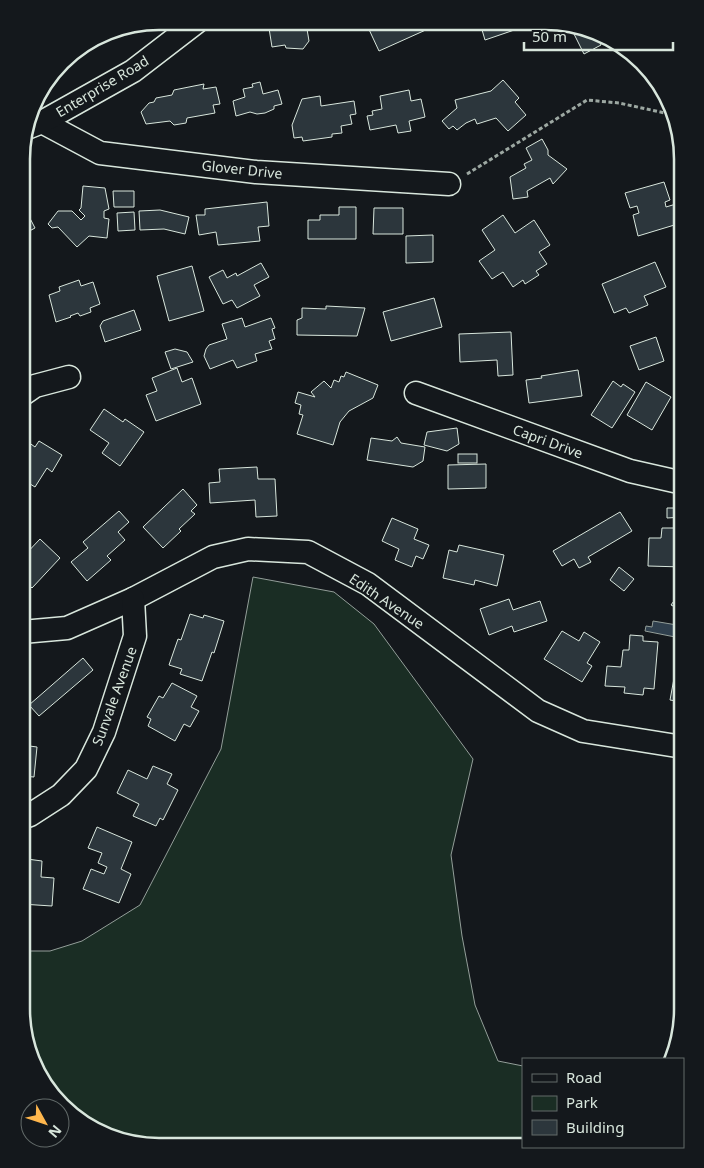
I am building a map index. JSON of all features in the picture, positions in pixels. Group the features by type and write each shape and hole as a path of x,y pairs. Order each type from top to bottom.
{"street":[{"name":"Enterprise Road","path":"34,125 133,71 187,30"},
{"name":"Glover Drive","path":"34,125 100,153 256,172 449,184"},
{"path":"30,389 35,386 69,377"},
{"name":"Capri Drive","path":"416,393 630,471 674,481"},
{"name":"Edith Avenue","path":"30,631 67,628 133,600 213,557 248,549 308,552 368,584 538,711 583,731 674,746"},
{"name":"Sunvale Avenue","path":"30,815 61,795 86,769 104,732 135,636 133,600"}],"path":[{"path":"449,184 587,100 619,103 665,113"}],"green space":[{"path":"253,577 334,592 374,624 473,759 451,855 462,936 475,1005 498,1061 522,1066 522,1138 159,1138 125,1134 94,1121 80,1111 70,1102 70,1098 66,1098 57,1088 47,1074 37,1051 30,1018 30,951 50,951 82,941 140,905 221,749"}],"water":[{"path":"653,621 674,624 674,637 645,631 646,626 652,627"}],"building":[{"path":"269,30 307,30 309,41 303,49 286,48 285,45 272,47"},
{"path":"369,30 426,30 379,51"},
{"path":"482,30 514,30 485,40"},
{"path":"574,33 600,43 601,45 584,54"},
{"path":"503,80 519,98 515,102 526,115 508,131 496,118 477,124 475,119 457,130 453,126 449,129 442,121 457,108 455,100 491,91"},
{"path":"260,82 263,94 278,90 282,104 274,106 274,109 265,113 257,114 250,112 236,116 233,101 245,97 243,89 253,87 252,84"},
{"path":"204,84 203,89 216,87 220,104 213,105 215,113 187,118 186,123 174,125 170,121 146,124 141,112 149,103 154,102 156,98 172,95 174,90"},
{"path":"409,90 411,101 421,99 425,117 409,121 411,131 398,133 396,125 370,130 367,116 373,115 372,111 382,109 380,96"},
{"path":"320,96 321,106 354,101 356,114 350,115 352,124 341,126 342,133 332,134 332,137 303,141 302,137 294,138 292,125 302,99"},
{"path":"542,139 548,150 548,155 567,169 553,184 550,178 527,191 528,197 513,199 510,177 526,168 524,164 532,160 526,148"},
{"path":"664,182 670,200 665,202 666,207 674,205 674,225 638,236 633,215 639,213 637,206 630,208 625,193"},
{"path":"83,186 105,188 109,209 104,211 104,218 109,219 107,238 89,236 77,247 58,227 52,228 48,224 58,211 72,211 81,220 85,216 79,210 81,208"},
{"path":"113,191 134,191 134,207 114,207"},
{"path":"267,202 269,226 258,227 260,241 218,245 216,232 199,235 196,215 205,215 205,209"},
{"path":"339,207 356,207 356,239 308,239 308,220 320,220 320,215 339,215"},
{"path":"374,208 403,208 403,234 373,234"},
{"path":"160,210 189,217 185,234 164,229 140,230 139,211"},
{"path":"134,212 135,230 118,231 117,213"},
{"path":"503,215 515,233 534,220 550,245 539,252 547,264 536,271 539,275 525,284 523,280 513,287 503,272 492,279 479,261 495,250 482,230"},
{"path":"30,218 35,228 30,231"},
{"path":"433,235 433,262 406,263 406,236"},
{"path":"655,262 666,287 644,296 648,305 629,313 626,308 614,313 602,284"},
{"path":"261,263 269,277 254,285 260,296 237,308 232,300 223,304 209,277 223,270 227,278 236,273 237,276"},
{"path":"192,266 204,311 169,321 157,276"},
{"path":"79,280 81,286 93,282 100,304 90,308 91,312 80,316 78,313 56,322 49,295 60,291 59,287"},
{"path":"434,298 442,327 391,341 383,312"},
{"path":"326,306 365,308 357,336 297,335 297,320 302,318 302,308 326,309"},
{"path":"134,310 141,330 105,342 100,326 103,321"},
{"path":"242,318 245,327 271,318 275,328 272,329 275,339 269,341 272,349 255,354 257,361 237,368 233,360 210,369 204,356 206,349 209,345 227,339 222,324"},
{"path":"511,332 513,375 498,376 497,360 460,362 459,334"},
{"path":"656,337 664,361 639,370 630,346"},
{"path":"175,349 187,352 193,362 171,369 165,352"},
{"path":"177,368 182,382 192,378 201,404 156,421 146,395 157,391 152,378"},
{"path":"578,370 582,396 529,403 526,380"},
{"path":"346,372 378,385 373,398 349,411 340,422 333,445 297,434 303,415 299,414 301,405 295,403 298,392 315,397 311,392 324,381 331,388 334,380 339,382 341,376 344,377"},
{"path":"613,381 621,387 623,384 635,392 612,428 591,415"},
{"path":"646,382 671,397 652,430 627,415"},
{"path":"104,409 123,422 125,419 144,432 120,466 102,453 109,443 90,430"},
{"path":"457,428 459,444 447,451 424,445 427,432"},
{"path":"397,437 401,443 425,447 423,461 413,467 367,460 371,438 392,441"},
{"path":"39,441 62,455 52,472 47,468 35,487 30,484 30,443 35,447"},
{"path":"458,454 477,454 477,463 458,463"},
{"path":"486,464 486,488 448,489 448,465"},
{"path":"257,467 258,479 275,479 277,516 256,517 255,500 210,503 209,483 220,482 219,469"},
{"path":"183,489 197,505 191,511 195,514 163,548 143,527"},
{"path":"667,508 674,508 674,518 667,518"},
{"path":"119,511 129,522 118,532 125,540 107,556 111,560 87,581 71,562 88,548 83,542"},
{"path":"620,512 632,531 588,557 591,562 579,568 574,559 562,566 553,551"},
{"path":"392,518 418,529 414,539 429,545 423,559 416,556 412,567 395,560 399,549 382,541"},
{"path":"662,528 674,528 674,567 648,566 649,538 661,538"},
{"path":"40,539 60,558 32,588 30,586 30,550"},
{"path":"459,545 504,555 497,586 475,580 474,585 443,578 449,550 457,552"},
{"path":"619,567 634,579 624,591 610,580"},
{"path":"509,599 513,610 540,601 547,621 514,632 512,626 489,635 480,609"},
{"path":"190,614 203,618 204,615 224,621 214,653 212,652 202,681 180,674 182,669 169,665 178,639 181,640"},
{"path":"562,631 579,641 584,632 600,642 587,663 592,666 582,682 544,659"},
{"path":"630,635 643,636 643,641 658,642 654,689 644,688 643,695 624,693 625,687 605,686 607,666 621,667 623,650 629,650"},
{"path":"83,658 93,670 39,716 30,704"},
{"path":"674,678 674,701 670,700"},
{"path":"172,683 197,696 191,707 199,711 190,727 184,724 175,741 148,726 151,719 147,717 159,696 163,698"},
{"path":"30,746 37,747 34,777 30,777"},
{"path":"153,766 172,774 167,784 178,790 163,820 160,818 156,826 133,816 139,804 117,793 128,770 147,779"},
{"path":"97,827 132,842 121,869 131,874 119,903 83,889 91,869 104,874 107,867 98,863 102,853 88,848"},
{"path":"30,859 42,861 41,877 54,878 52,906 30,905"}]}
